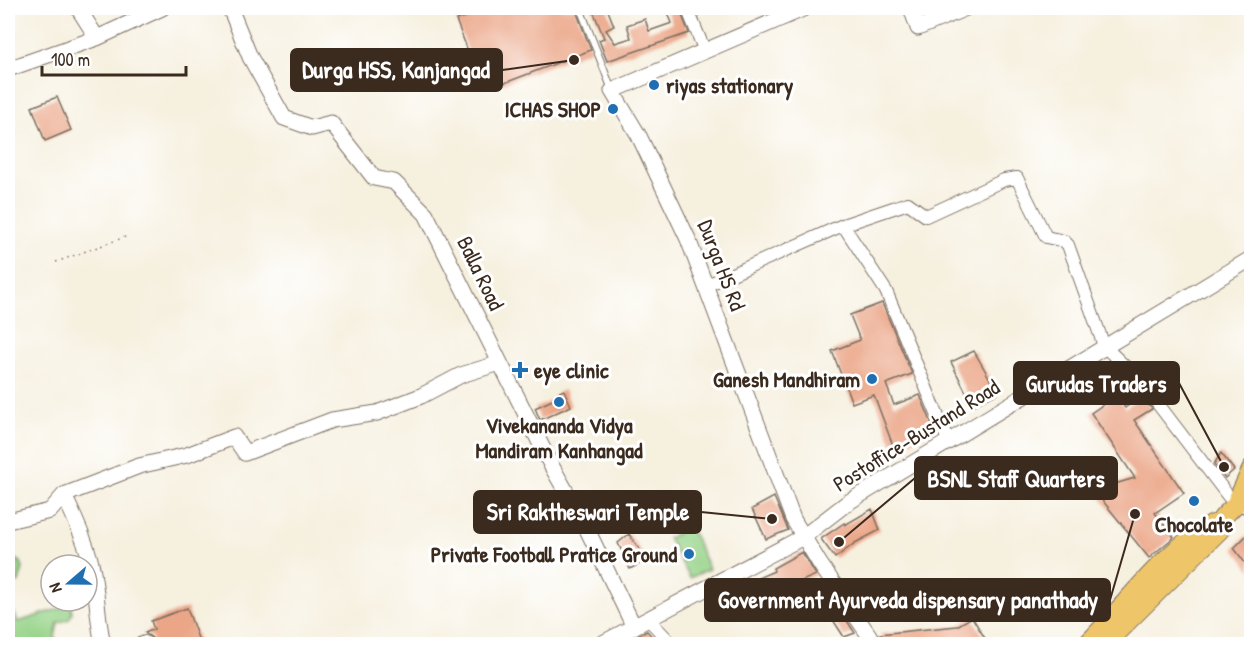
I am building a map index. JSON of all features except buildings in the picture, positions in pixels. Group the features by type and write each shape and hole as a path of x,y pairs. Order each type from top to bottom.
{"main road":[{"path":"1105,645 1244,499 1251,468"},
{"path":"1087,645 1164,563 1192,537 1220,524"}],"street":[{"path":"78,8 97,38"},
{"path":"8,69 97,38 162,8"},
{"name":"Balla Road","path":"230,8 250,57 284,118 312,128 331,123 374,178 394,182 426,214 551,465 585,525 634,627"},
{"path":"687,8 704,49"},
{"path":"612,91 704,49 805,8"},
{"path":"911,8 918,28 966,8"},
{"name":"Durga HS Rd","path":"612,91 664,184 793,519 802,537 875,645"},
{"path":"705,286 843,225 908,203 926,216 1004,180 1017,178 1046,237 1064,241 1068,245 1104,346 1142,383 1244,499"},
{"path":"843,225 886,291 949,444"},
{"name":"Postoffice-Bustand Road","path":"601,645 802,537 847,503 949,444 1104,346 1251,258"},
{"path":"8,521 50,512 64,495 139,466 187,455 234,437 245,453 332,420 377,413 421,396 461,375 501,363"},
{"path":"64,495 90,556 95,582 97,619 103,645"},
{"path":"648,619 672,645"}],"lane":[{"path":"580,8 612,91"}],"path":[{"path":"56,262 128,236"}],"green space":[{"name":"Private Football Pratice Ground","path":"690,527 709,569 690,578 668,538"},
{"path":"8,557 21,562 23,568 19,582 8,587"},
{"path":"8,597 18,622 46,613 72,613 69,619 58,623 55,637 57,644 8,644"}],"place":[{"name":"Durga HSS, Kanjangad","path":"574,60"},
{"name":"riyas stationary","path":"654,85"},
{"name":"ICHAS SHOP","path":"613,109"},
{"name":"eye clinic","path":"520,370"},
{"name":"Ganesh Mandhiram","path":"872,379"},
{"name":"Vivekananda Vidya Mandiram Kanhangad","path":"559,402"},
{"name":"Gurudas Traders","path":"1224,467"},
{"name":"Chocolate","path":"1194,501"},
{"name":"Government Ayurveda dispensary panathady","path":"1135,514"},
{"name":"Sri Raktheswari Temple","path":"772,519"},
{"name":"BSNL Staff Quarters","path":"839,542"},
{"name":"Private Football Pratice Ground","path":"689,554"}]}
